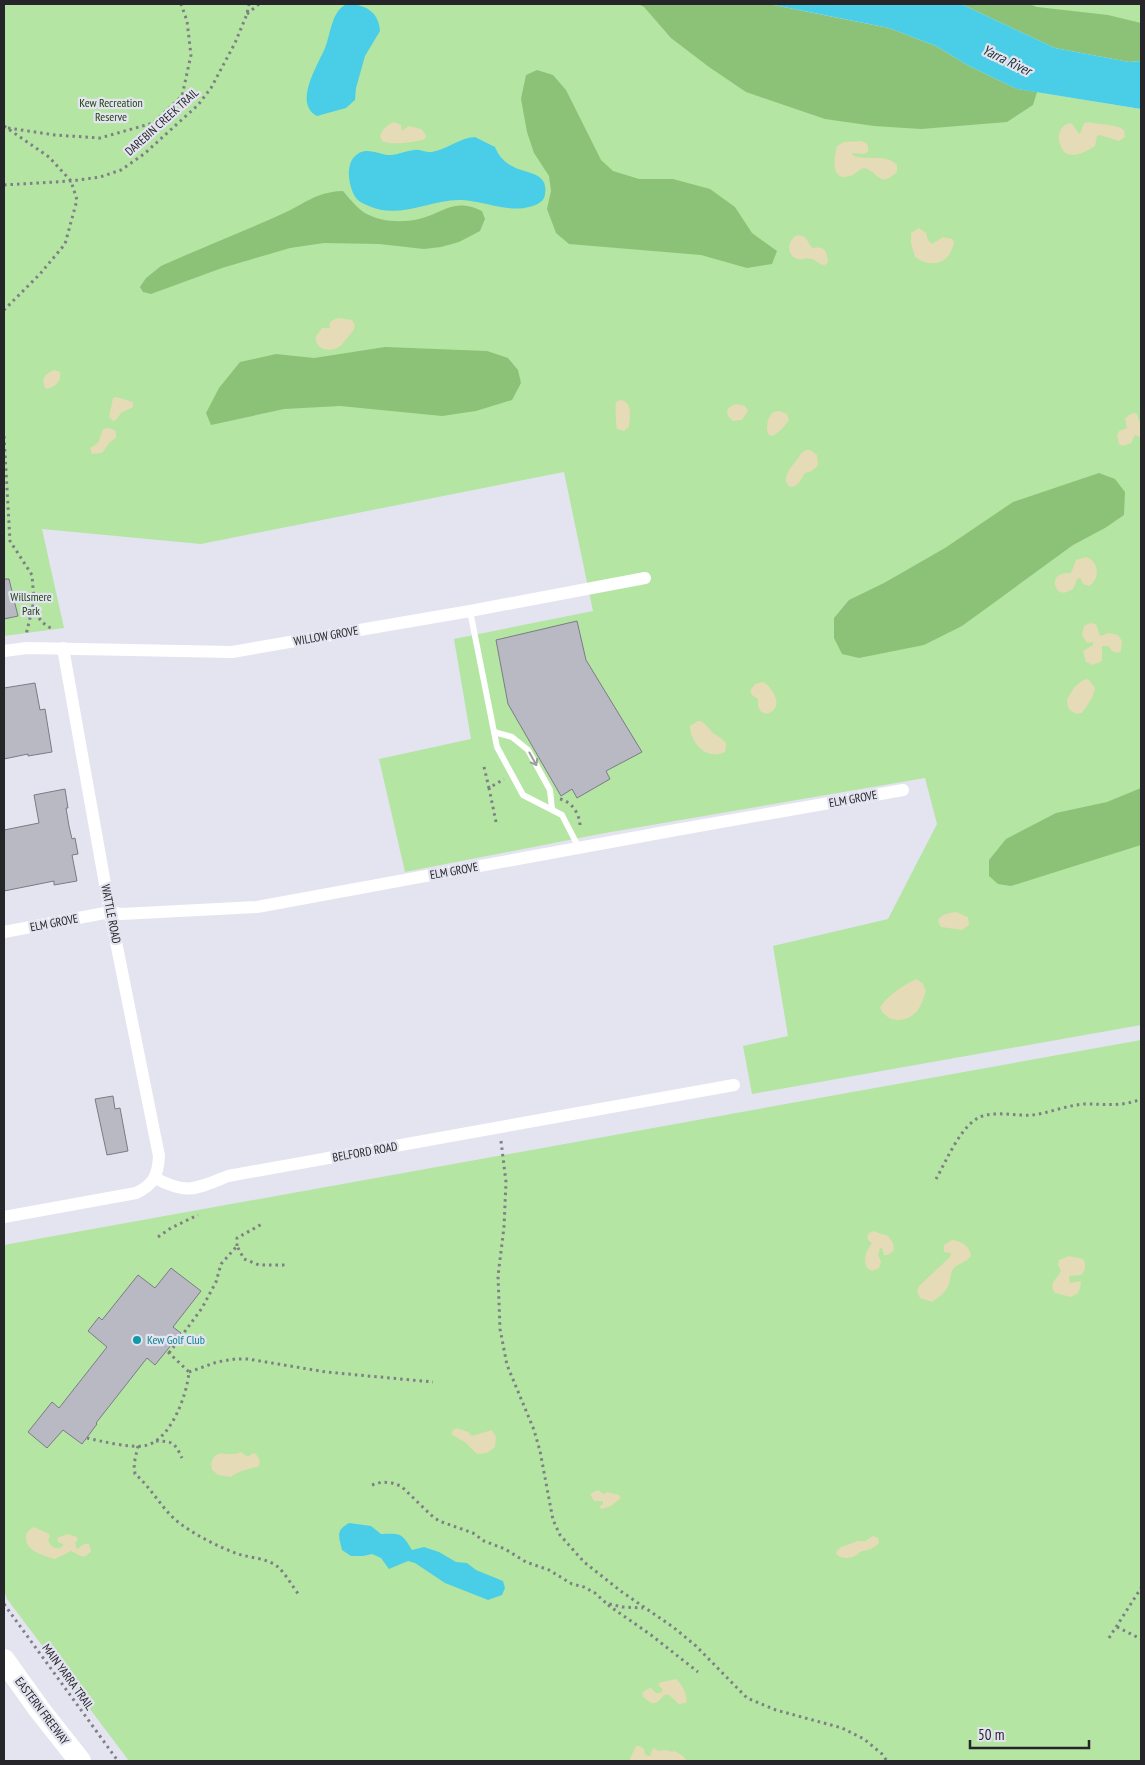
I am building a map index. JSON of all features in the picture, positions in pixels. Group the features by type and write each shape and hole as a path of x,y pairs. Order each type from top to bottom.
{"highway":[{"name":"EASTERN FREEWAY","path":"4,1660 38,1709 80,1761"}],"street":[{"name":"WILLOW GROVE","path":"4,651 27,648 63,648 232,652 470,611 645,578"},
{"name":"WATTLE ROAD","path":"63,648 110,912 159,1156 154,1178"},
{"name":"ELM GROVE","path":"4,932 110,912 121,914 256,908 903,790"},
{"name":"BELFORD ROAD","path":"154,1178 175,1188 188,1190 228,1176 734,1085"},
{"path":"4,1217 136,1193 146,1188 154,1178"}],"lane":[{"path":"470,611 497,747 523,796 562,814 579,848"},
{"path":"494,732 512,738 528,750 550,790 552,809"}],"path":[{"path":"6,127 55,135 100,138 153,123 182,96 191,55 187,21 181,4"},
{"name":"DAREBIN CREEK TRAIL","path":"4,185 71,181 100,177 121,170 144,154 198,105 212,88 235,43 249,4"},
{"path":"246,14 259,4"},
{"path":"4,310 40,274 65,244 77,200 71,181 49,157 6,127"},
{"path":"4,436 10,541 32,575 34,601 26,638 27,648"},
{"path":"32,608 42,622 54,629"},
{"path":"484,767 489,788"},
{"path":"936,1179 955,1144 970,1123 978,1118 995,1114 1039,1114 1085,1104 1121,1105 1141,1099"},
{"path":"499,1128 506,1182 504,1227 498,1276 500,1329 507,1364 534,1430 540,1451 553,1520 560,1535 584,1562 696,1646 747,1698 776,1710 842,1728 864,1739 882,1754 887,1761"},
{"path":"158,1237 171,1228 198,1215"},
{"path":"262,1224 237,1238 237,1246 244,1259 259,1265 287,1265"},
{"path":"189,1372 168,1352 202,1308 216,1282 221,1264 237,1246"},
{"path":"189,1372 235,1358 326,1372 433,1382"},
{"path":"86,1438 106,1443 138,1446 149,1445 160,1438 172,1423 188,1385 189,1372"},
{"path":"155,1441 174,1443 182,1458"},
{"path":"138,1446 134,1464 135,1474 180,1524 237,1554 270,1562 279,1568 299,1594"},
{"path":"372,1485 382,1482 401,1486 439,1521 473,1534 484,1542 506,1548 526,1562 549,1570 572,1584 595,1593 698,1672"},
{"path":"1109,1638 1141,1588"},
{"path":"606,1603 622,1607 644,1608"},
{"name":"MAIN YARRA TRAIL","path":"4,1604 118,1761"},
{"path":"1117,1626 1141,1640"}],"green space":[{"path":"4,4 769,4 801,10 1017,89 1141,109 1141,1025 752,1094 743,1046 788,1036 773,946 888,919 937,824 925,778 605,833 405,872 379,759 471,739 454,639 593,611 564,472 201,544 42,529 64,628 4,636"},
{"path":"638,4 768,4 889,28 936,46 969,66 1017,89 1037,92 1033,105 1007,122 921,129 874,126 825,119 746,92 671,38 644,7"},
{"path":"961,4 1141,4 1141,61"},
{"path":"961,4 1029,4 1037,7 1108,15 1141,23 1141,61 1129,62 1055,48"},
{"path":"537,70 553,75 566,90 601,160 613,171 639,179 673,179 710,189 735,207 752,233 777,251 772,264 747,268 701,255 569,244 556,233 547,209 551,191 549,176 534,153 527,132 521,99 526,75"},
{"path":"343,191 365,213 384,220 419,219 456,206 472,207 482,211 485,219 480,231 459,242 441,247 424,249 379,244 324,243 290,248 222,268 151,294 143,292 140,287 146,278 161,266 282,214 317,196"},
{"path":"385,347 487,351 508,358 518,370 521,383 512,400 476,411 442,416 340,406 284,409 211,425 206,413 219,388 240,362 276,354 314,358"},
{"path":"1099,473 1115,479 1125,492 1124,515 1105,528 1073,545 962,626 924,645 859,658 842,654 834,638 834,618 849,600 884,583 945,548 1013,502"},
{"path":"1141,788 1141,845 1011,886 998,884 989,876 989,860 1006,839 1056,813 1107,802"},
{"name":"Kew Golf Club","path":"1141,1040 1141,1761 129,1761 7,1599 4,1591 4,1245"}],"sand":[{"path":"394,122 401,125 402,131 408,126 421,129 426,135 425,139 405,143 385,142 380,137 382,131"},
{"path":"1088,122 1120,128 1124,130 1125,137 1119,141 1100,135 1097,136 1095,146 1088,150 1077,155 1065,153 1059,141 1062,128 1070,123 1079,134 1084,123"},
{"path":"861,141 868,146 868,152 864,154 853,153 852,155 892,161 897,165 897,172 891,177 882,179 864,168 850,176 839,176 835,168 837,146 844,142"},
{"path":"919,228 926,233 928,240 932,244 943,237 952,239 954,242 952,249 944,260 928,263 915,257 911,243 911,233"},
{"path":"797,235 805,237 812,248 824,249 828,262 823,265 809,259 797,259 792,255 789,246"},
{"path":"338,318 352,320 355,327 342,345 334,349 323,349 316,342 317,334 322,328 330,328 331,321"},
{"path":"55,370 60,372 60,379 55,385 46,389 43,382 44,377"},
{"path":"116,397 133,402 133,407 121,413 113,421 109,417 113,398"},
{"path":"620,400 627,403 630,410 629,427 624,431 617,429 616,402"},
{"path":"737,404 745,406 748,411 742,420 733,421 728,416 727,410"},
{"path":"779,411 787,414 789,420 773,436 769,435 767,427 769,417 773,412"},
{"path":"1133,413 1137,414 1139,421 1141,421 1141,437 1135,435 1131,443 1123,446 1119,444 1117,435 1119,431 1127,428 1125,419"},
{"path":"110,428 116,431 116,438 110,442 102,453 92,454 90,448 98,443 103,429"},
{"path":"806,450 810,450 817,455 818,465 812,471 805,473 797,484 790,487 786,481 787,474"},
{"path":"1086,557 1094,562 1096,566 1097,575 1093,583 1089,586 1083,584 1081,579 1078,578 1073,589 1064,593 1058,591 1055,579 1060,575 1071,573 1076,560"},
{"path":"1090,623 1096,624 1100,636 1109,633 1118,635 1122,641 1121,651 1118,653 1112,651 1108,646 1102,646 1102,661 1093,665 1086,662 1083,651 1093,645 1093,642 1087,643 1082,635 1084,626"},
{"path":"1088,679 1095,688 1092,698 1082,713 1073,712 1069,709 1067,700 1078,684"},
{"path":"763,682 771,689 776,701 776,707 769,713 761,711 758,706 758,699 750,691 755,684"},
{"path":"698,721 703,722 713,733 724,740 726,745 725,752 712,754 701,749 696,744 690,726"},
{"path":"956,912 968,917 969,925 962,930 941,927 938,920 942,916"},
{"path":"917,979 923,984 926,991 918,1010 903,1019 898,1020 887,1017 880,1008 882,1004 902,987"},
{"path":"873,1231 888,1236 893,1243 894,1250 888,1255 884,1255 882,1248 880,1248 878,1255 881,1261 879,1268 872,1271 867,1268 865,1258 872,1243 867,1237"},
{"path":"952,1240 959,1242 969,1249 971,1256 954,1268 948,1287 932,1302 920,1298 917,1291 919,1286 950,1257 951,1253 944,1252 944,1245"},
{"path":"1069,1256 1083,1259 1085,1265 1081,1275 1069,1276 1070,1283 1081,1281 1078,1293 1071,1297 1055,1293 1052,1286 1061,1271 1058,1265 1059,1260"},
{"path":"457,1428 468,1432 472,1436 492,1430 496,1437 495,1447 487,1453 477,1454 466,1443 451,1434"},
{"path":"241,1452 248,1457 253,1453 256,1454 260,1461 259,1466 241,1471 231,1477 218,1475 212,1470 211,1463 218,1454"},
{"path":"598,1490 604,1494 607,1492 619,1495 621,1498 611,1506 602,1509 599,1507 603,1504 603,1501 594,1501 590,1494"},
{"path":"34,1527 49,1534 48,1541 54,1548 63,1546 63,1544 58,1542 57,1538 68,1534 77,1537 78,1540 75,1543 77,1549 84,1544 89,1544 91,1551 84,1556 71,1551 55,1559 40,1554 31,1549 26,1541 27,1533"},
{"path":"873,1536 878,1538 879,1543 874,1547 849,1558 837,1555 836,1552 841,1547 858,1541 865,1541"},
{"path":"676,1679 684,1690 686,1703 679,1704 666,1694 655,1703 643,1697 642,1693 651,1688 656,1693 660,1693 663,1690 658,1683"},
{"path":"636,1746 644,1749 645,1754 648,1756 650,1756 653,1748 659,1751 675,1751 687,1761 631,1761 630,1758"}],"water":[{"path":"347,4 354,4 370,10 377,19 380,31 365,56 356,88 355,100 346,108 317,116 310,110 307,102 309,84 325,48 332,23 338,12"},
{"name":"Yarra River","path":"769,4 961,4 1055,48 1129,62 1141,61 1141,109 1017,89 969,66 936,46 889,28"},
{"path":"475,137 495,147 502,158 517,169 539,177 545,187 543,200 538,204 517,209 461,200 438,202 392,211 380,210 363,204 353,193 349,181 349,168 354,157 363,151 388,155 414,150 432,152 464,139"},
{"path":"349,1523 371,1526 381,1534 400,1535 406,1540 412,1550 424,1547 439,1552 456,1562 467,1563 476,1570 503,1581 505,1588 502,1595 488,1600 445,1583 415,1563 408,1561 389,1569 381,1558 372,1554 351,1556 342,1550 339,1537 340,1531"}],"building":[{"path":"4,579 9,579 18,616 4,619"},
{"path":"577,621 586,660 642,752 606,771 610,779 577,798 572,789 561,796 508,704 496,640"},
{"path":"35,683 40,710 45,709 52,752 4,759 4,688"},
{"path":"65,789 69,826 72,839 75,838 78,854 72,855 77,881 54,885 54,881 4,891 4,830 39,823 34,795"},
{"path":"113,1096 115,1109 120,1108 128,1151 107,1155 95,1099"},
{"name":"Kew Golf Club","path":"171,1268 201,1291 173,1327 181,1333 155,1365 147,1358 82,1444 63,1430 47,1448 28,1432 52,1402 59,1408 107,1347 88,1331 99,1317 102,1320 138,1275 155,1288"}],"place":[{"name":"Kew Golf Club","path":"137,1340"}],"park label":[{"name":"Kew Recreation Reserve","path":"111,110"},
{"name":"Willsmere Park","path":"31,604"}]}
